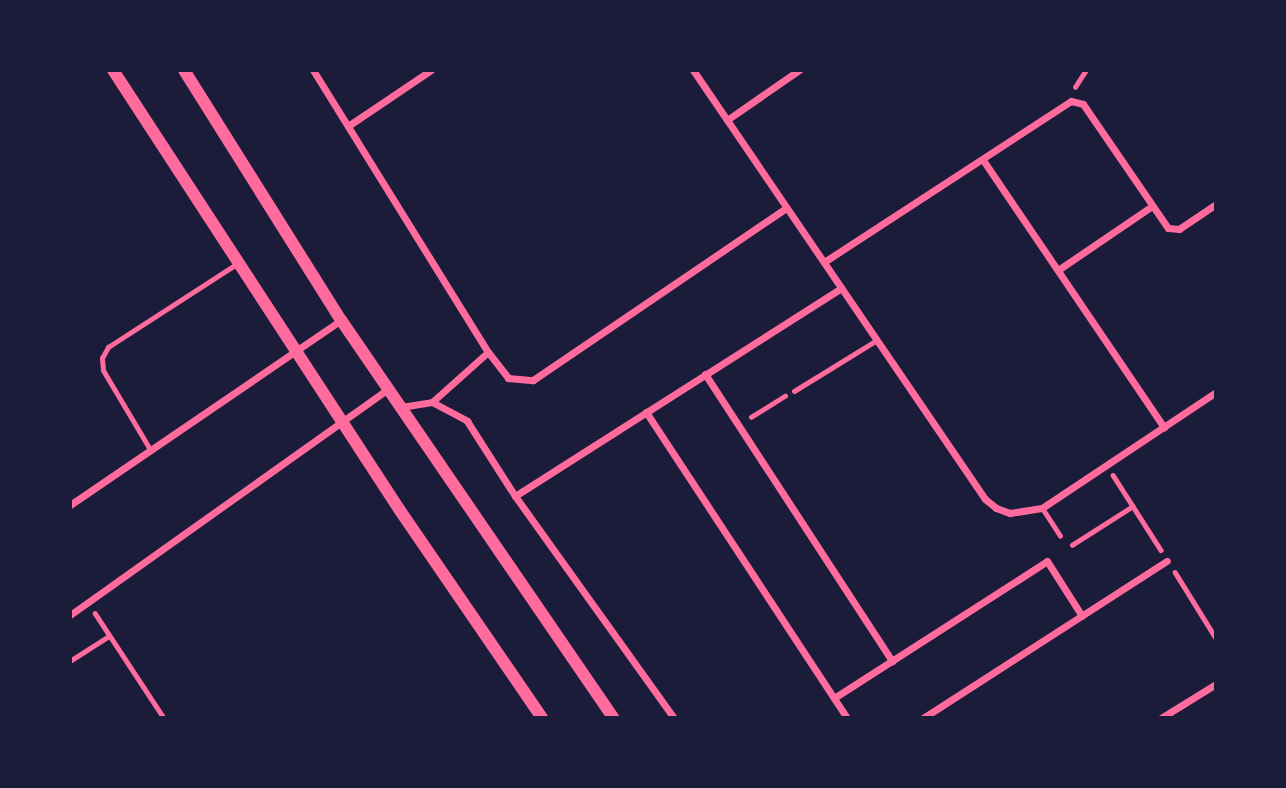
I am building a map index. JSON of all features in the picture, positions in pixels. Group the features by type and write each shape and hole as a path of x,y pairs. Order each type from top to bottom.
{"street":[{"path":"113,70 297,355 542,718"},
{"path":"184,70 341,320 614,718"},
{"path":"313,70 488,352 508,378 533,380 786,208"},
{"path":"348,125 431,70"},
{"path":"693,70 985,499 1010,513 1042,508 1216,392"},
{"path":"727,120 799,70"},
{"path":"824,262 1068,103 1083,104 1165,226 1175,229 1216,204"},
{"path":"982,159 1164,427"},
{"path":"1058,270 1152,206"},
{"path":"515,496 841,288"},
{"path":"70,505 297,355 341,320"},
{"path":"401,407 432,402 488,352"},
{"path":"705,374 892,661"},
{"path":"70,615 389,388"},
{"path":"432,402 467,421 515,496 674,718"},
{"path":"646,412 847,718"},
{"path":"834,698 1047,561 1082,616"},
{"path":"923,718 1167,561"},
{"path":"1161,718 1216,684"}],"lane":[{"path":"151,451 103,370 102,358 108,347 238,263"},
{"path":"794,391 877,340"},
{"path":"1042,508 1060,536"}],"path":[{"path":"738,425 794,391"},
{"path":"1047,561 1133,506"},
{"path":"88,603 164,718"},
{"path":"70,661 109,636"}]}
